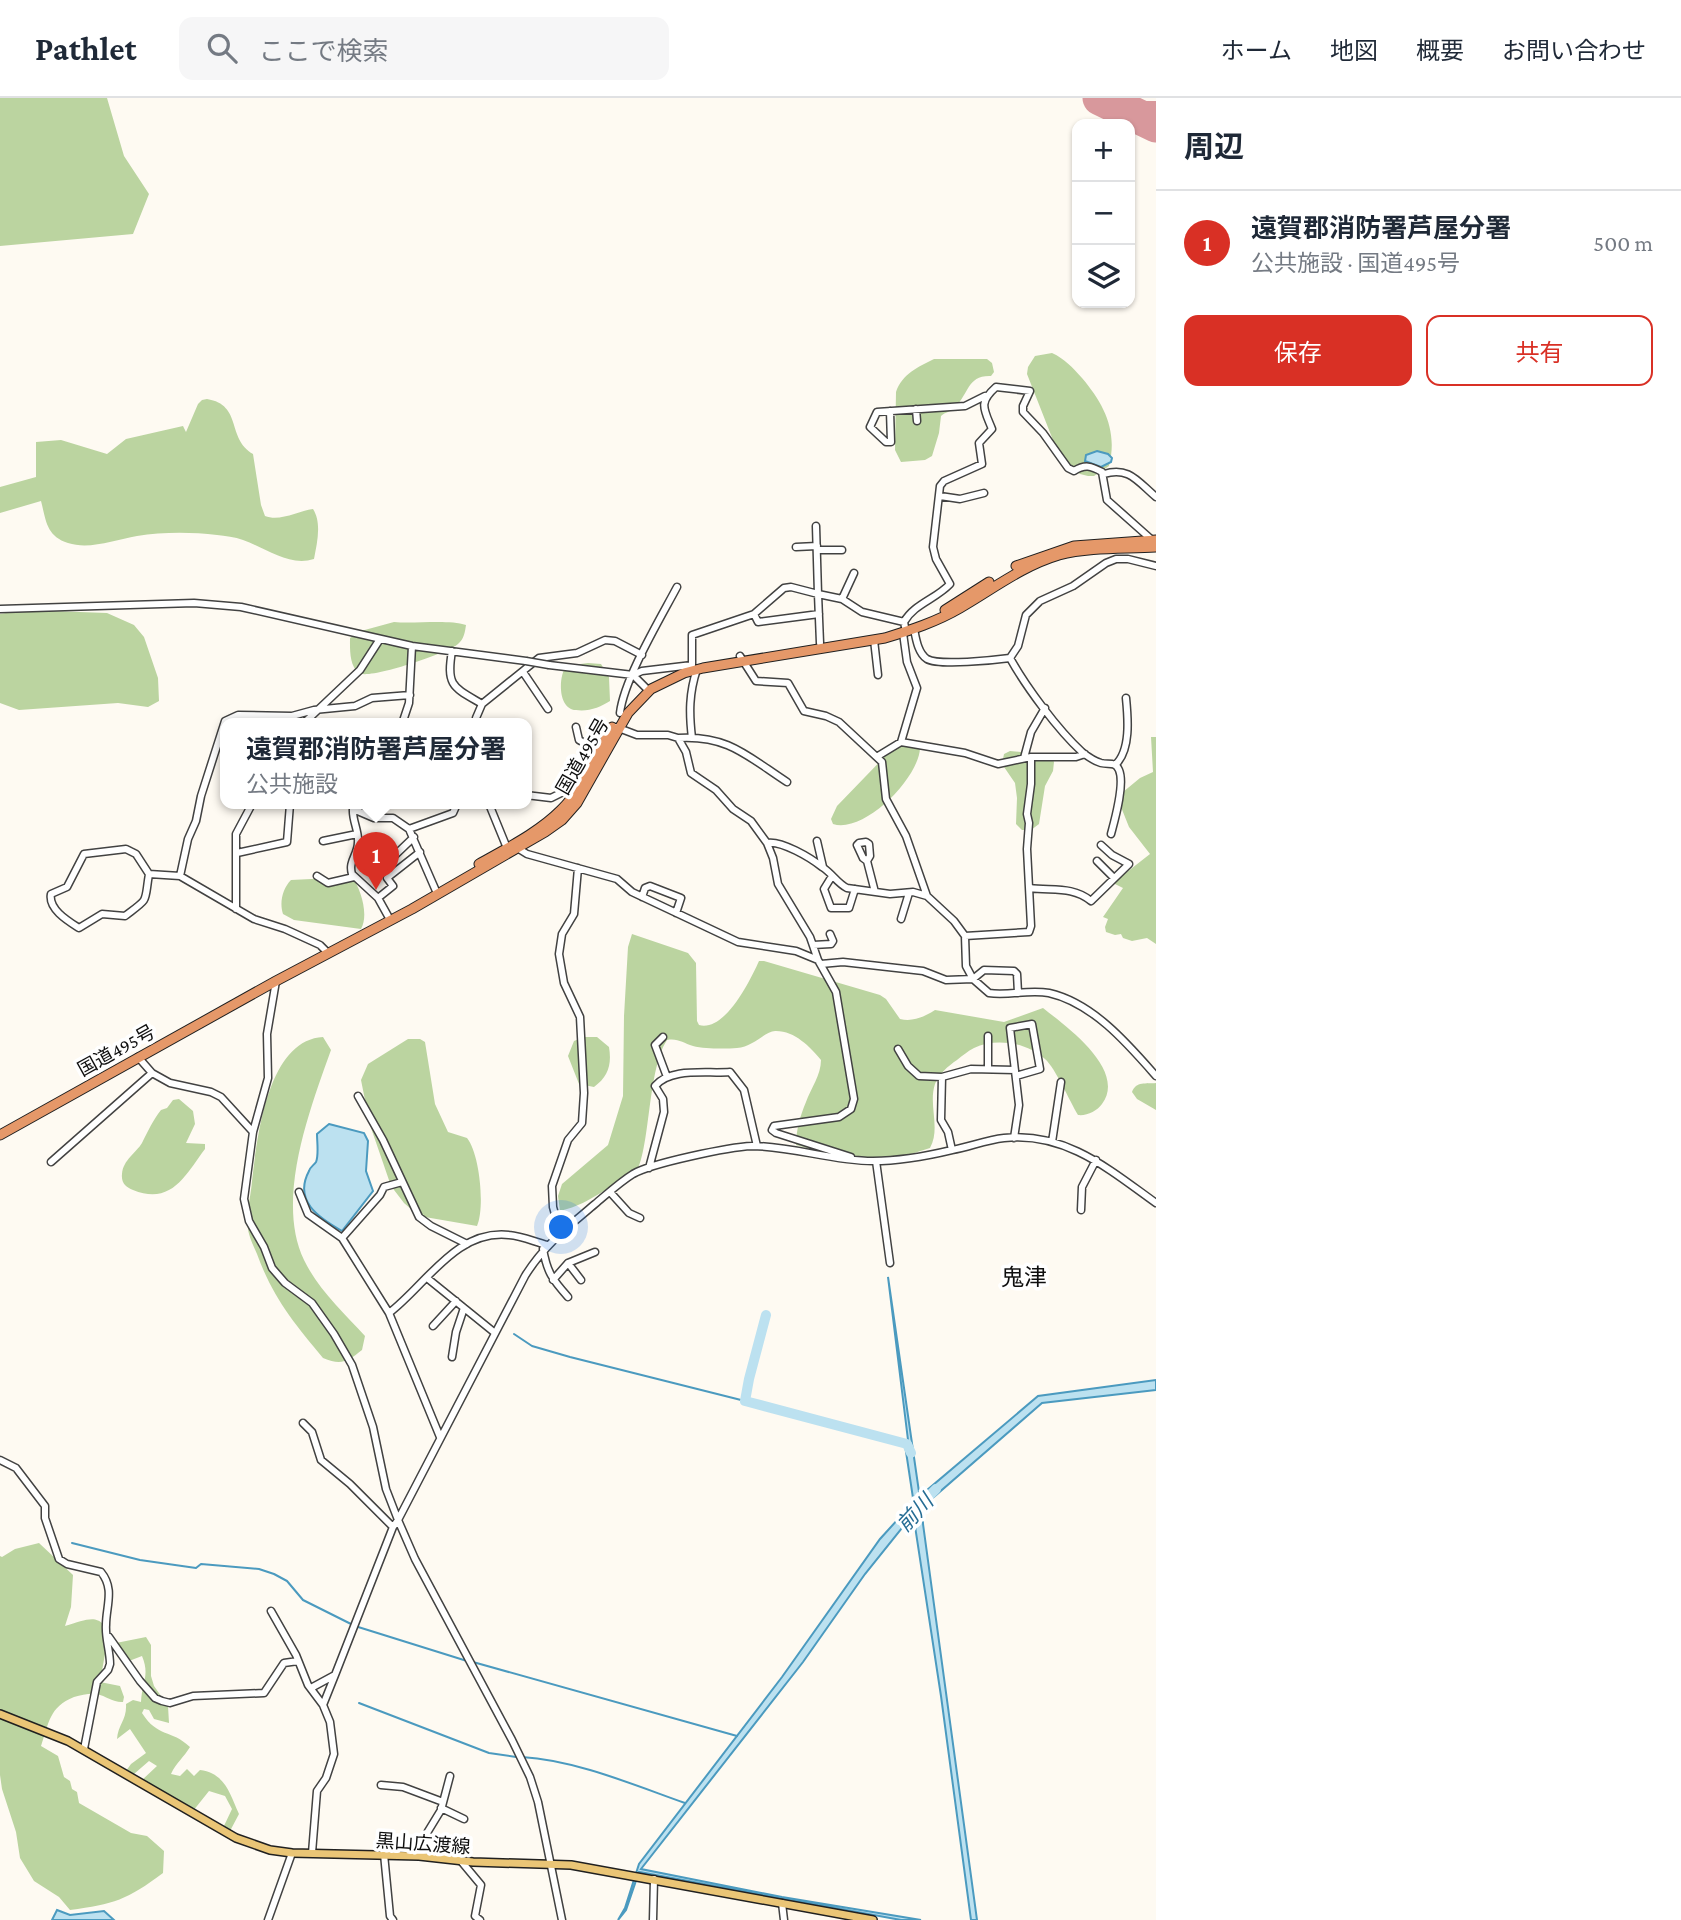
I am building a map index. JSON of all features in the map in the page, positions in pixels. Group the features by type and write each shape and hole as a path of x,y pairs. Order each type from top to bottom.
{"highway":[{"name":"国道495号","path":"741,659 874,640 944,611 1016,566 1050,552 1074,546 1155,542"},
{"name":"国道495号","path":"0,1132 412,909 519,849 562,820 588,785 620,713 663,676 695,667 906,628"},
{"name":"国道495号","path":"0,1132 238,996 436,891 550,821 578,788 615,726 640,698 695,667"}],"main road":[{"name":"黒山広渡線","path":"0,1714 50,1732 84,1749 236,1838 270,1850 292,1853 384,1854 597,1868 873,1920"}],"street":[{"path":"890,411 891,442 886,442 870,427 877,412 916,408 965,406 996,387 1030,391 1023,406 1024,412 1068,468 1074,471 1085,466 1093,467 1104,474 1118,470 1125,472 1156,498"},
{"path":"901,742 917,688 907,662 906,628 909,613 930,601 950,584 936,559 933,547 940,486 944,481 982,464 979,443 992,429 984,408 985,396"},
{"path":"916,408 917,421"},
{"path":"1104,474 1107,500 1155,542"},
{"path":"940,496 960,499 984,493"},
{"path":"816,526 820,643"},
{"path":"796,547 842,550"},
{"path":"692,738 689,714 695,667 692,635 754,614 783,588 791,587 842,599 862,612 906,628 922,654 931,661 984,662 1010,658 1018,646 1026,615 1040,601 1073,586 1106,563 1116,559 1128,559 1156,566"},
{"path":"842,599 854,573"},
{"path":"620,713 621,702 642,655 677,587"},
{"path":"0,609 194,603 241,607 412,646 549,665 633,675 642,671 695,667"},
{"path":"754,614 758,622 819,614"},
{"path":"309,718 360,670 380,639"},
{"path":"476,718 482,704 540,658 577,653 605,640 615,641 642,655"},
{"path":"874,640 878,675"},
{"path":"404,718 410,695 412,646"},
{"path":"452,651 448,673 455,688 482,704"},
{"path":"1010,658 1058,726 1085,754 1102,764 1115,765 1121,760 1129,730 1126,698"},
{"path":"741,659 756,681 788,683 803,711 839,722 878,756 884,768 886,799 906,836 928,896 954,920 965,936 966,966 974,979 989,993 1048,993 1078,1005 1131,1048 1156,1076"},
{"path":"523,672 548,709"},
{"path":"633,675 646,688"},
{"path":"232,718 238,715 292,716 319,709 355,706 372,698 410,695"},
{"path":"965,936 1029,932 1029,738 1045,708"},
{"path":"615,726 641,735 668,735 732,745 787,782"},
{"path":"576,727 579,740 598,751"},
{"path":"180,876 188,839 196,821 220,737"},
{"path":"678,738 686,752 691,774 716,790 733,809 751,821 767,843 774,858 778,884 836,992 851,1077 853,1105 847,1113 839,1117 774,1126 772,1130 860,1160"},
{"path":"878,756 901,742 965,753 998,764 1028,757 1076,757 1085,754"},
{"path":"1111,834 1121,774 1115,765"},
{"path":"532,795 551,798 569,789 578,788"},
{"path":"236,909 236,834 249,809"},
{"path":"237,853 287,842 290,809"},
{"path":"352,809 358,842 350,866 354,877 379,898 388,916"},
{"path":"356,809 374,818 393,818 409,829 436,891"},
{"path":"409,829 453,813 455,809"},
{"path":"491,809 507,848 519,849 527,854 617,880 632,892 738,942 796,951 820,962 923,971 946,980 974,979 984,970 1014,971 1017,974 1018,993"},
{"path":"323,841 357,834"},
{"path":"391,859 414,838"},
{"path":"817,841 823,867"},
{"path":"767,843 781,844 823,867 842,886 875,892 928,896"},
{"path":"1030,888 1064,889 1082,894 1091,901 1129,864 1101,845"},
{"path":"125,849 136,855 149,874 145,901 125,916 102,914 79,928 55,909 50,901 51,894 68,887 84,854 90,852 125,849"},
{"path":"379,898 393,886 387,878 420,852"},
{"path":"867,861 875,892"},
{"path":"1097,861 1114,878"},
{"path":"560,1232 553,1207 552,1186 568,1140 582,1123 583,1103 580,1017 564,984 559,954 562,934 574,914 578,868"},
{"path":"149,874 180,876 254,919 285,929 320,945 325,950"},
{"path":"317,876 328,883 354,877"},
{"path":"832,876 824,889 831,908 849,908 855,889"},
{"path":"642,897 645,888 650,886 681,898 676,913"},
{"path":"901,919 909,893"},
{"path":"813,946 831,944 831,934"},
{"path":"276,981 267,1034 268,1078 253,1132 244,1199 248,1220 264,1247 272,1268 285,1283 312,1303 352,1365 373,1427 386,1489 398,1520 415,1559 530,1777 538,1802 562,1920"},
{"path":"898,1049 908,1066 919,1076 942,1077 960,1071 988,1069 1016,1073 1040,1069 1032,1024 1010,1028 1016,1073 1019,1105 1014,1138"},
{"path":"988,1036 988,1069"},
{"path":"663,1037 654,1045 667,1077"},
{"path":"138,1057 152,1073 170,1083 211,1092 221,1097 253,1132"},
{"path":"649,1168 664,1112 663,1099 655,1086 667,1077 699,1072 730,1072 744,1090 757,1146"},
{"path":"51,1162 152,1073"},
{"path":"942,1077 941,1121 948,1132 952,1150"},
{"path":"1052,1142 1061,1082"},
{"path":"358,1096 383,1140 419,1217 467,1244"},
{"path":"323,1705 393,1527 525,1276 545,1247 560,1232 634,1174 737,1147 757,1146 876,1161 1014,1138 1052,1142 1083,1152 1156,1203"},
{"path":"1081,1210 1082,1187 1096,1160"},
{"path":"876,1161 890,1263"},
{"path":"342,1238 384,1187 402,1182"},
{"path":"299,1192 308,1214 342,1238 389,1313 440,1437"},
{"path":"610,1192 629,1213 640,1218"},
{"path":"389,1313 445,1259 482,1237 511,1235 545,1247"},
{"path":"545,1247 546,1268 568,1297"},
{"path":"553,1280 568,1263 595,1252"},
{"path":"568,1263 581,1280"},
{"path":"428,1278 495,1333"},
{"path":"433,1326 456,1301"},
{"path":"452,1357 464,1308"},
{"path":"303,1423 312,1432 321,1460 350,1483 393,1527"},
{"path":"0,1460 16,1468 45,1506 59,1559 74,1566 95,1569 104,1576 109,1589 106,1623 110,1664 97,1682 84,1749"},
{"path":"271,1611 330,1722 334,1754 327,1778 317,1791 312,1853"},
{"path":"108,1636 155,1698 170,1703 187,1696 264,1693 284,1663 298,1661"},
{"path":"311,1688 335,1675"},
{"path":"419,1846 442,1805 450,1776"},
{"path":"381,1785 403,1787 442,1805 464,1819"},
{"path":"389,1919 384,1854 387,1850 399,1846 419,1846 447,1859"},
{"path":"268,1920 292,1853"},
{"path":"461,1861 481,1885 475,1916 478,1919"},
{"path":"653,1920 654,1879"},
{"path":"782,1903 784,1920"}],"green space":[{"path":"0,98 107,98 124,156 149,194 133,234 0,246"},
{"path":"1052,353 1065,361 1082,378 1097,398 1107,419 1112,441 1109,466 1094,476 1080,474 1062,463 1027,374 1035,356"},
{"path":"934,359 987,359 992,363 994,372 991,376 973,382 960,402 941,416 932,456 925,460 901,462 895,450 896,392 906,376"},
{"path":"207,399 226,408 239,439 253,454 265,516 283,517 313,509 318,527 314,559 287,559 240,539 197,533 156,534 93,545 76,545 61,540 51,532 41,501 0,513 0,487 36,477 36,442 61,440 107,454 126,439 183,426 186,432 198,404"},
{"path":"24,610 107,613 134,625 144,637 158,678 159,701 148,707 118,703 19,710 0,703 0,614"},
{"path":"394,622 450,622 466,625 460,642 440,653 377,673 359,673 352,661 350,638 361,631"},
{"path":"601,664 609,677 610,701 590,710 570,708 561,692 563,671 566,666"},
{"path":"1151,737 1156,737 1156,944 1147,938 1132,941 1123,938 1121,934 1106,932 1108,919 1103,917 1123,888 1113,883 1150,854 1129,827 1117,797 1140,778 1153,772"},
{"path":"906,743 920,748 910,774 900,788 888,801 860,821 846,825 833,824 831,819 837,806 893,748"},
{"path":"1010,751 1050,755 1054,762 1053,771 1045,786 1039,824 1031,830 1022,830 1016,824 1015,783 1002,764 1004,754"},
{"path":"352,877 363,902 364,917 361,929 294,920 283,914 282,895 291,880"},
{"path":"632,934 688,953 696,963 699,1025 709,1025 727,1013 743,992 759,961 764,961 880,995 900,1019 918,1018 935,1010 1004,1022 1043,1008 1091,1050 1107,1077 1108,1091 1097,1109 1078,1115 1054,1070 1038,1053 1011,1043 983,1045 950,1065 937,1080 933,1092 935,1124 930,1148 895,1159 831,1155 796,1145 800,1118 821,1066 821,1060 802,1041 790,1034 776,1031 737,1048 703,1048 677,1040 667,1040 655,1072 639,1167 627,1180 583,1203 560,1211 558,1196 562,1184 608,1145 623,1096 624,1016 628,947"},
{"path":"323,1037 331,1050 299,1155 293,1210 296,1236 310,1271 365,1336 362,1350 340,1362 323,1358 285,1309 263,1270 250,1239 248,1223 257,1141 268,1094 289,1055 304,1042"},
{"path":"584,1037 597,1037 609,1047 608,1070 594,1087 579,1084 568,1056 574,1041"},
{"path":"408,1039 425,1042 435,1104 448,1132 467,1138 475,1156 481,1207 477,1226 419,1216 391,1186 370,1125 361,1080 368,1064"},
{"path":"1156,1083 1156,1110 1137,1099 1132,1092 1139,1085"},
{"path":"179,1099 193,1111 195,1124 186,1143 205,1144 205,1149 184,1177 168,1191 147,1194 130,1189 122,1180 127,1161 142,1143 161,1110 167,1108 173,1100"},
{"path":"39,1543 73,1575 71,1607 65,1626 89,1619 100,1621 112,1643 105,1654 100,1682 120,1686 124,1697 123,1702 120,1702 91,1694 66,1701 51,1717 41,1746 58,1756 64,1777 77,1792 79,1803 131,1833 147,1836 164,1851 163,1873 139,1889 109,1903 70,1910 59,1897 34,1881 20,1858 16,1832 0,1775 0,1556"},
{"path":"146,1637 151,1645 151,1676 154,1686 168,1706 169,1723 154,1719 149,1710 144,1709 142,1713 159,1730 190,1747 171,1774 180,1776 187,1769 194,1776 200,1770 215,1775 226,1786 239,1814 230,1831 223,1828 232,1809 225,1796 209,1791 193,1811 141,1781 157,1766 149,1761 134,1774 126,1771 146,1753 130,1729 117,1739 126,1704 133,1700 141,1702 145,1668 142,1656 129,1661 116,1643"}],"water":[{"path":"1097,451 1108,454 1112,458 1111,462 1101,467 1085,461 1086,455"},
{"path":"329,1124 364,1133 368,1141 366,1171 373,1191 342,1231 317,1214 306,1200 304,1191 305,1182 317,1159 317,1134"},
{"path":"888,1277 919,1492 922,1494 923,1524 977,1920 971,1920 911,1500 913,1498 905,1445 908,1440"},
{"path":"1156,1380 1156,1390 1042,1403 928,1502 926,1491 1038,1396"},
{"path":"909,1507 910,1518 865,1574 803,1662 641,1869 782,1897 921,1920 901,1920 639,1872 626,1910 618,1920 625,1908 639,1864 782,1677 880,1539"},
{"path":"57,1910 70,1915 104,1911 114,1920 52,1920"}],"waterway":[{"path":"766,1315 745,1401 907,1444 911,1453"},
{"path":"514,1334 532,1346 745,1401"},
{"name":"前川","path":"902,1523 936,1489"},
{"path":"72,1543 140,1560 196,1568 201,1564 259,1569 287,1581 303,1600 355,1626 467,1661"},
{"path":"473,1662 737,1736"},
{"path":"359,1703 489,1753 516,1757"},
{"path":"522,1757 583,1768 685,1803"}],"taxiway":[{"path":"1100,98 1130,108 1156,108"}],"runway":[{"path":"1100,98 1156,125"}],"place":[{"name":"遠賀郡消防署芦屋分署","path":"376,890"}],"district":[{"name":"鬼津","path":"1024,1277"}]}
